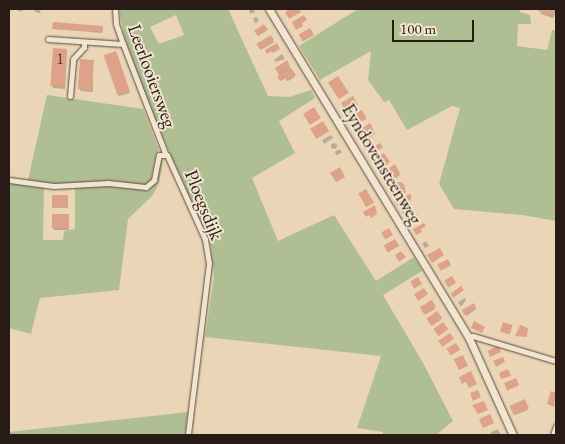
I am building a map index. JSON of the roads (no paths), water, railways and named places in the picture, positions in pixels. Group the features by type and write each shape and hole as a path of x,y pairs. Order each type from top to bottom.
{"street":[{"name":"Leerlooiersweg","path":"115,9 116,24 165,153"},
{"name":"Eyndovensteenweg","path":"269,9 468,336 513,435"},
{"path":"48,39 123,44"},
{"path":"70,96 73,59 84,47 84,42"},
{"name":"Ploegsdijk","path":"9,180 54,186 108,183 146,187 154,180 159,155 165,153 204,239 209,263 188,435"},
{"path":"468,336 556,361"},
{"path":"553,435 556,426"}]}
